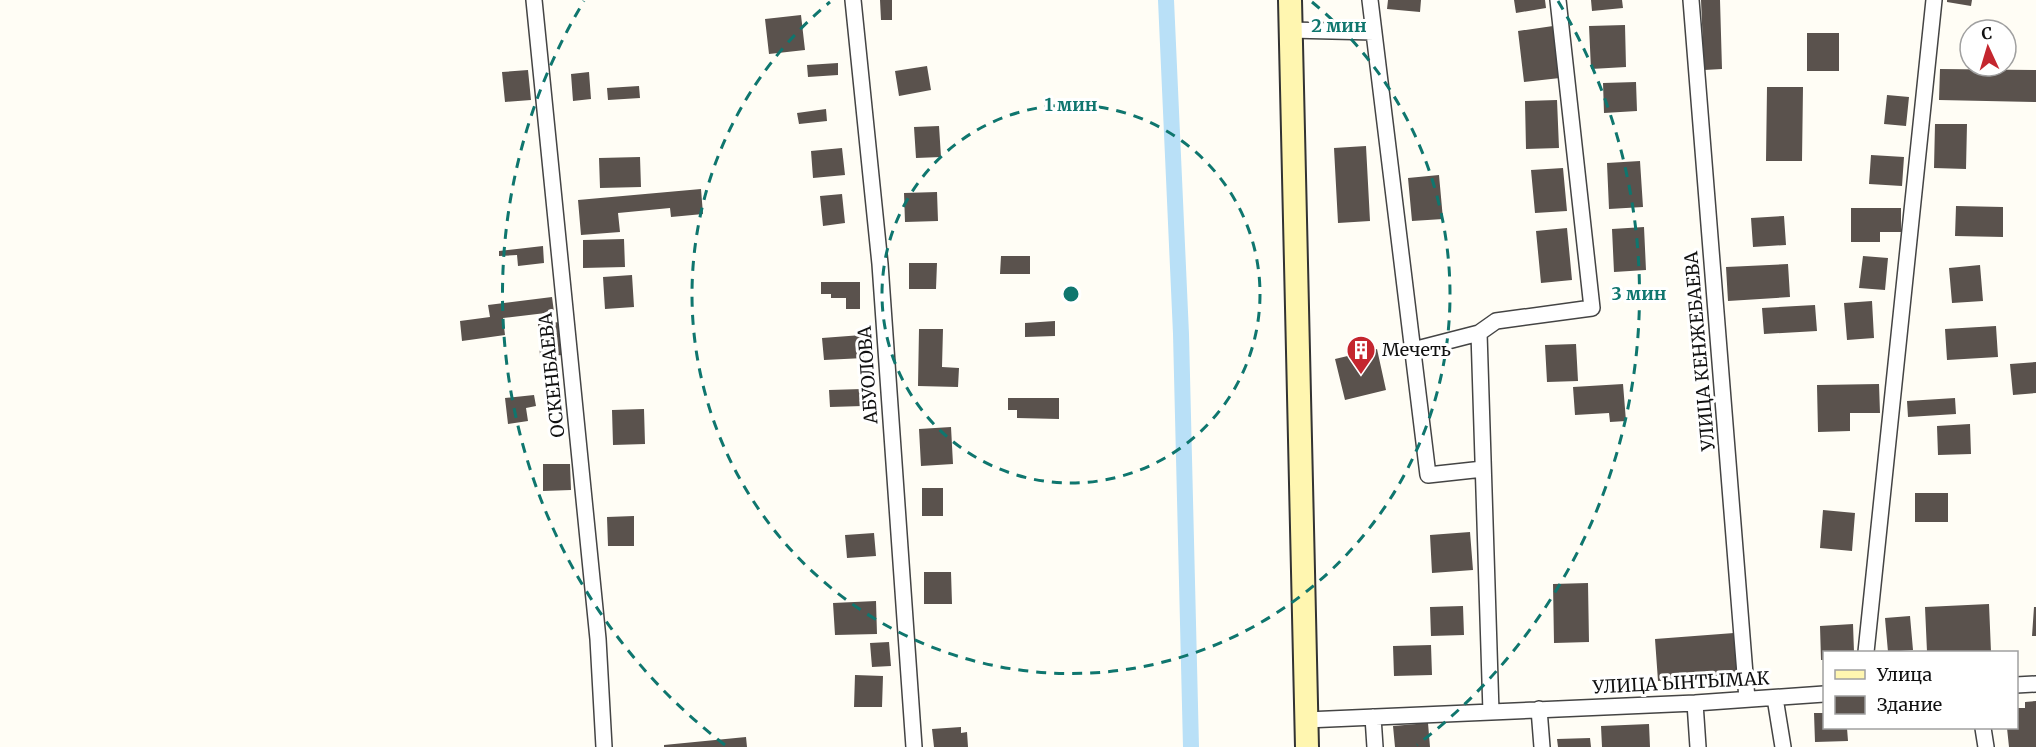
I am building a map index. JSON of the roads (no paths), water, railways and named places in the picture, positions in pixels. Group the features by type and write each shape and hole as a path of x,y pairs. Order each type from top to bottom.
{"main road":[{"path":"1290,0 1307,747"}],"street":[{"name":"ОСКЕНБАЕВА","path":"534,0 597,627 604,747"},
{"name":"АБУОЛОВА","path":"854,0 880,264 914,747"},
{"path":"1370,0 1428,475 1483,470"},
{"path":"1413,350 1479,333 1496,321 1592,308 1558,0"},
{"name":"УЛИЦА КЕНЖЕБАЕВА","path":"1691,0 1747,699"},
{"path":"1866,651 1934,0"},
{"path":"1290,30 1374,32"},
{"path":"1479,333 1491,712"},
{"path":"2018,685 2036,684"},
{"name":"УЛИЦА ЫНТЫМАК","path":"1306,720 1695,703 1823,694"},
{"path":"1774,698 1784,747"},
{"path":"1695,703 1698,747"},
{"path":"1539,710 1542,747"},
{"path":"1373,717 1375,747"},
{"path":"1983,729 1986,747"}],"waterway":[{"path":"1166,0 1181,334 1191,747"}],"place":[{"name":"Мечеть","path":"1361,376"}]}
